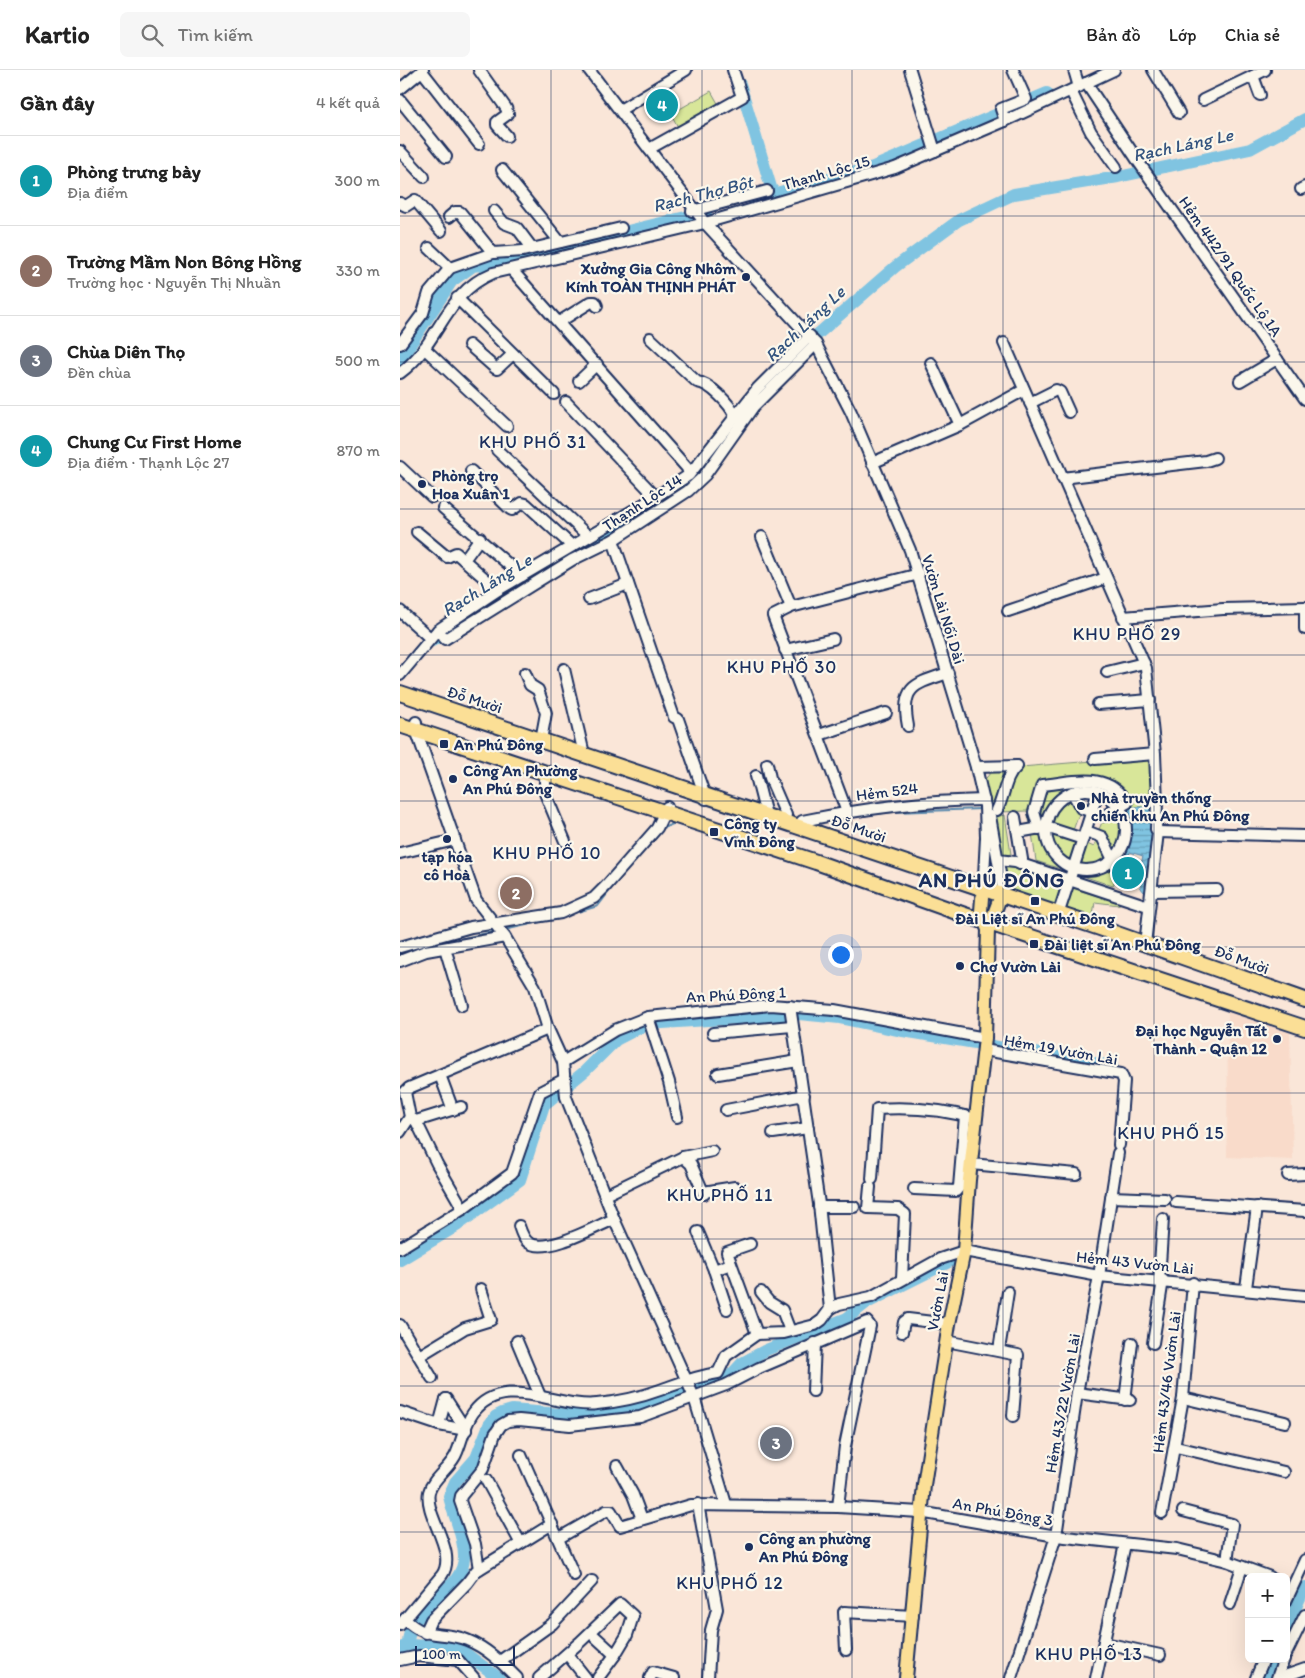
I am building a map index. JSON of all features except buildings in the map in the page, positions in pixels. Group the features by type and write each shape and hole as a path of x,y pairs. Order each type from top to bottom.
{"highway":[{"name":"Đỗ Mười","path":"400,693 584,754 706,799 1305,1028"},
{"name":"Đỗ Mười","path":"400,700 706,799 784,821 990,909 1305,1019"},
{"name":"Đỗ Mười","path":"400,716 416,726 545,773 1305,1007"},
{"name":"Đỗ Mười","path":"400,725 416,726 666,809"},
{"name":"Đỗ Mười","path":"990,909 1058,914 1305,1000"}],"main road":[{"name":"Vườn Lài","path":"906,1678 913,1616 920,1512 948,1324 964,1251 971,1164 971,1117 984,1044 990,909"}],"street":[{"path":"400,89 422,70 479,144"},
{"path":"479,70 506,108 508,114 497,122 497,125 507,136"},
{"name":"Vườn Lài Nối Dài","path":"589,70 699,215 813,339 851,412 919,574 976,768 984,803 990,909"},
{"path":"649,149 742,97 733,70"},
{"path":"910,70 933,146"},
{"path":"1003,115 1026,99 1013,70"},
{"path":"1074,70 1091,132 1116,167"},
{"path":"1153,70 1179,113"},
{"path":"1203,100 1264,70"},
{"name":"Thạnh Lộc 15","path":"699,215 895,168 933,146 1003,115 1079,87 1110,71"},
{"path":"620,110 679,72"},
{"path":"1253,76 1260,95"},
{"name":"Hẻm 442/91 Quốc Lộ 1A","path":"1079,87 1149,176 1305,399"},
{"path":"400,100 446,157"},
{"path":"400,151 424,177"},
{"path":"502,170 560,242"},
{"name":"Thạnh Lộc 15","path":"400,373 424,348 458,298 479,279 511,269 617,243 767,191"},
{"path":"400,203 406,206 415,200 442,231"},
{"path":"494,211 504,223 517,228 532,248"},
{"path":"449,217 455,212 460,212 493,253"},
{"path":"402,336 423,313 429,292 450,268 493,253 532,248 617,229 617,243"},
{"path":"574,239 578,253"},
{"path":"429,248 450,268"},
{"name":"Thạnh Lộc 14","path":"511,269 560,322 687,468 689,475"},
{"path":"458,298 554,394"},
{"path":"560,322 591,302 595,302 597,306"},
{"path":"650,338 697,382 704,382 727,404 736,416"},
{"name":"Thạnh Lộc 14","path":"400,675 438,630 498,590 653,499 689,475 757,389 813,339"},
{"name":"Thạnh Lộc 14","path":"438,630 445,639 572,560 613,540 688,491 705,475 752,407 813,339"},
{"path":"1004,343 1144,663 1150,700 1158,802 1156,829 1158,832 1153,891 1145,944"},
{"path":"468,345 497,369 513,354"},
{"path":"424,348 507,426"},
{"path":"1240,381 1278,360"},
{"path":"931,363 960,424"},
{"path":"579,382 597,364"},
{"path":"872,463 960,424 1024,390"},
{"path":"1030,403 1056,390 1060,392 1069,412"},
{"path":"566,402 653,499 655,512"},
{"path":"497,450 588,536"},
{"path":"1062,478 1206,461 1215,458"},
{"path":"400,467 432,498"},
{"path":"471,471 510,509 512,510 522,503 526,504 571,546"},
{"path":"443,508 522,576"},
{"path":"417,532 447,557 456,553 498,590"},
{"path":"762,537 791,608"},
{"path":"464,560 480,538"},
{"path":"613,540 674,717 678,719 706,799"},
{"path":"847,812 773,616 791,608 919,574"},
{"path":"1008,611 1106,578"},
{"path":"589,599 628,584"},
{"path":"1123,617 1223,609 1305,608 1305,629"},
{"path":"400,611 430,638"},
{"path":"785,650 832,639"},
{"path":"1107,672 1144,663"},
{"path":"564,669 584,754"},
{"path":"525,673 530,685 538,690 546,712 541,740"},
{"path":"908,726 904,708 912,686 948,673"},
{"path":"1098,704 1150,700"},
{"path":"819,734 886,713"},
{"path":"416,726 476,900 500,931 535,987 548,1029 564,1062 565,1084 614,1219 693,1396 726,1504 698,1504 620,1526 611,1511 606,1511 559,1538"},
{"path":"1095,759 1155,754"},
{"path":"767,764 770,778 786,815 784,821"},
{"path":"976,768 1017,766 1007,777 1004,794 997,810"},
{"path":"545,773 545,793 565,841"},
{"path":"756,776 766,815"},
{"path":"1039,829 1054,806 1072,792 1086,790 1098,792 1111,799 1119,808 1126,824 1125,837 1121,849 1113,859 1092,869 1074,868 1062,861 1052,851 1048,841 1039,829 1034,812 1042,785 1084,779 1101,781 1123,796 1127,803 1119,808 1104,816 1080,808 1072,792"},
{"path":"1058,914 1098,792"},
{"name":"Hẻm 524","path":"798,826 802,821 847,812 923,801 984,803"},
{"name":"Vườn Lài","path":"984,803 990,816 998,860 990,909"},
{"path":"400,961 426,951 445,948 562,913 594,898 657,828 666,809"},
{"path":"1015,817 1022,859 1020,864"},
{"path":"1018,832 1039,829 1102,837 1118,870"},
{"path":"1158,832 1305,836"},
{"path":"400,853 455,840"},
{"path":"998,860 1020,864 1069,881 1123,894 1145,905"},
{"path":"1153,891 1218,890"},
{"path":"400,947 471,927 500,931"},
{"path":"445,948 462,1005"},
{"name":"An Phú Đông 1","path":"564,1062 615,1030 771,1005 791,1017 834,1010 984,1044"},
{"path":"714,1032 791,1017 804,1095 830,1309"},
{"path":"650,1023 669,1082 677,1116"},
{"path":"463,1210 436,1164 413,1119 402,1089 409,1088 548,1029"},
{"name":"Hẻm 19 Vườn Lài","path":"984,1044 1121,1074 1124,1081 1118,1149"},
{"path":"718,1074 798,1061"},
{"path":"400,1132 413,1119 457,1109 440,1075"},
{"path":"400,1248 463,1210 512,1173 540,1092 565,1084"},
{"path":"726,1110 804,1095"},
{"path":"902,1279 905,1214 898,1209 868,1208 877,1109 908,1107 971,1117 959,1187 952,1191 914,1189"},
{"path":"773,1133 808,1128"},
{"name":"Hẻm 43/22 Vườn Lài","path":"1011,1678 1056,1536 1077,1393 1099,1276 1118,1149"},
{"path":"605,1195 682,1157 712,1151"},
{"path":"682,1157 691,1164 703,1193 735,1187"},
{"path":"971,1164 1076,1174"},
{"path":"1288,1175 1305,1174"},
{"path":"1111,1197 1165,1199"},
{"path":"1176,1202 1305,1211"},
{"path":"819,1208 854,1207"},
{"path":"1246,1288 1257,1207"},
{"path":"519,1226 524,1239 530,1244 547,1245 558,1244 614,1219"},
{"path":"1153,1343 1161,1280 1163,1219"},
{"path":"698,1232 714,1270 727,1309"},
{"path":"750,1244 727,1252 757,1334"},
{"path":"517,1678 482,1647 466,1639 421,1632 405,1623 444,1572 441,1535 428,1505 431,1487 457,1455 472,1415 488,1399 520,1393 540,1396 561,1403 596,1404 644,1395 718,1373 726,1356 757,1334 790,1331 815,1325 830,1309 839,1304 871,1297 940,1259 964,1251"},
{"name":"Hẻm 43 Vườn Lài","path":"964,1251 1099,1276 1246,1288 1305,1296"},
{"path":"714,1270 731,1264"},
{"name":"Hẻm 43/46 Vườn Lài","path":"1162,1513 1166,1485 1176,1447 1183,1398 1193,1283"},
{"path":"419,1356 466,1328 491,1320 481,1289"},
{"path":"761,1292 769,1302 782,1310 790,1331"},
{"path":"999,1350 1008,1292"},
{"path":"902,1332 904,1322 908,1319 948,1324"},
{"path":"479,1568 475,1544 460,1501 463,1493 483,1469 495,1434 501,1425 508,1421 519,1420 543,1424 570,1425 619,1420 656,1412 693,1396 726,1385 759,1368 862,1323 869,1323 844,1446 838,1507"},
{"path":"400,1325 432,1378"},
{"path":"517,1340 540,1396"},
{"path":"946,1341 1016,1353 1019,1357 1012,1416"},
{"path":"813,1391 815,1343"},
{"path":"1077,1393 1127,1400 1132,1343"},
{"path":"1183,1398 1285,1422"},
{"path":"439,1425 446,1399 466,1430"},
{"path":"400,1412 439,1425 466,1430"},
{"path":"1176,1447 1284,1472"},
{"path":"520,1455 559,1538 574,1575"},
{"path":"617,1466 633,1495 642,1519"},
{"path":"486,1480 520,1542"},
{"path":"698,1504 717,1609 711,1630 708,1678"},
{"name":"An Phú Đông 3","path":"726,1504 838,1507 920,1512 1056,1536 1177,1549 1227,1562 1259,1573"},
{"path":"1183,1511 1232,1524 1227,1562"},
{"path":"421,1632 479,1568 552,1524"},
{"path":"1096,1678 1125,1544"},
{"path":"1290,1582 1305,1560"},
{"path":"1230,1604 1242,1567"},
{"path":"500,1661 552,1624 592,1581"},
{"path":"539,1678 591,1633 620,1604 633,1616 627,1634 615,1655 599,1674 598,1678"},
{"path":"846,1650 844,1612 913,1616"},
{"path":"1290,1646 1305,1615"},
{"path":"591,1633 615,1655"},
{"path":"1105,1643 1160,1655"},
{"path":"567,1654 586,1678"},
{"path":"400,1660 419,1656 458,1660 474,1678"},
{"path":"1256,1678 1262,1663"},
{"path":"1278,1678 1283,1663"},
{"path":"1278,1678 1305,1669"},
{"path":"650,1678 653,1672 674,1678"}],"shaded area":[{"path":"1228,1012 1290,1032 1293,1160 1227,1157"}],"green space":[{"path":"711,91 720,107 679,129 671,114"},
{"path":"1153,756 1155,807 1126,809 1123,803 1119,804 1116,799 1123,796 1119,791 1077,781 1080,787 1070,789 1070,794 1079,814 1072,833 1031,828 1027,811 1001,812 1007,778 1021,767"},
{"path":"1009,768 996,809 990,810 982,783 991,772"},
{"path":"1122,812 1126,829 1122,845 1115,856 1098,832 1102,822"},
{"path":"1005,815 1011,854 1001,856 994,817"},
{"path":"1046,831 1077,841 1067,871 1036,861 1032,833"},
{"path":"1097,838 1100,839 1117,874 1113,886 1077,874 1087,844 1094,847"},
{"path":"1005,864 1058,882 1061,888 1054,908 1005,892 1003,865"},
{"path":"1073,888 1119,903 1119,905 1095,902 1092,921 1065,912"}],"water":[{"path":"1134,807 1155,807 1149,898 1140,887 1145,870 1140,868 1143,856 1130,852 1126,864 1120,865 1115,856 1122,845 1126,829 1122,812"}],"waterway":[{"path":"740,84 773,194"},
{"name":"Rạch Thợ Bột","path":"754,199 873,167 1047,93"},
{"name":"Rạch Láng Le","path":"803,347 895,267 959,220 1014,194 1118,177 1250,149 1305,119"},
{"name":"Rạch Thợ Bột","path":"400,360 452,281 473,266 504,261 706,212"},
{"name":"Rạch Láng Le","path":"432,641 505,592 687,485 714,454"},
{"path":"842,818 893,812 982,809"},
{"path":"661,829 675,823"},
{"path":"567,915 598,906 618,880"},
{"path":"504,930 558,918"},
{"path":"431,945 497,931"},
{"path":"400,954 419,948"},
{"path":"400,1260 458,1225 520,1180 544,1105 585,1071 616,1040 647,1024 799,1014 840,1018 903,1031 1112,1066"},
{"path":"408,1645 410,1631 416,1620 456,1580 462,1569 464,1548 449,1496 455,1482 476,1458 489,1425 496,1416 512,1410 584,1416 630,1410 662,1400 729,1377 742,1363 766,1350 847,1318 865,1304 955,1259"},
{"path":"1290,1620 1305,1587"},
{"path":"400,1648 408,1645 457,1647 499,1678"},
{"path":"1264,1678 1270,1663"}],"place":[{"name":"Chung Cư First Home","path":"662,105"},
{"name":"Xưởng Gia Công Nhôm Kính TOÀN THỊNH PHÁT","path":"746,277"},
{"name":"Phòng trọ Hoa Xuân 1","path":"422,484"},
{"name":"An Phú Đông","path":"444,744"},
{"name":"Công An Phường An Phú Đông","path":"453,779"},
{"name":"Nhà truyền thống chiến khu An Phú Đông","path":"1081,806"},
{"name":"Công ty Vĩnh Đông","path":"714,832"},
{"name":"tạp hóa cô Hoà","path":"447,839"},
{"name":"Phòng trưng bày","path":"1128,873"},
{"name":"Trường Mầm Non Bông Hồng","path":"516,893"},
{"name":"Đài Liệt sĩ An Phú Đông","path":"1035,901"},
{"name":"Đài liệt sĩ An Phú Đông","path":"1034,944"},
{"name":"Chợ Vườn Lài","path":"960,966"},
{"name":"Đại học Nguyễn Tất Thành - Quận 12","path":"1277,1039"},
{"name":"Chùa Diên Thọ","path":"776,1443"},
{"name":"Công an phường An Phú Đông","path":"749,1547"}],"district":[{"name":"KHU PHỐ 31","path":"533,442"},
{"name":"KHU PHỐ 29","path":"1127,634"},
{"name":"KHU PHỐ 30","path":"782,667"},
{"name":"KHU PHỐ 10","path":"547,853"},
{"name":"AN PHÚ ĐÔNG","path":"992,880"},
{"name":"KHU PHỐ 15","path":"1171,1133"},
{"name":"KHU PHỐ 11","path":"720,1195"},
{"name":"KHU PHỐ 12","path":"730,1583"},
{"name":"KHU PHỐ 13","path":"1089,1654"}]}
